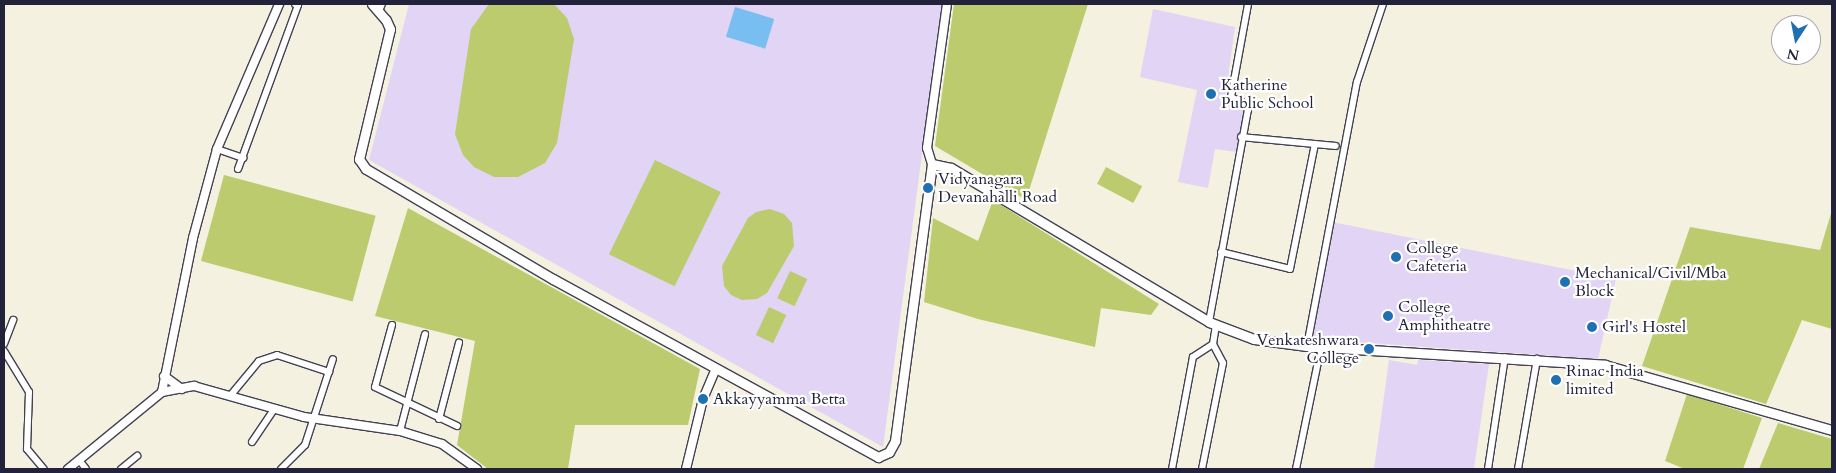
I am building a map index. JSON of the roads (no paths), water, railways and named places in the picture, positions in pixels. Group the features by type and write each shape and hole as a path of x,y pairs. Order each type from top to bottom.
{"main road":[{"path":"372,4 381,8 390,29 359,159 366,169 553,279 878,457 890,452 895,441 932,164 951,168 1212,324 1254,339 1308,346 1537,359 1615,367 1832,430"}],"street":[{"path":"162,392 193,238 217,149 279,4"},
{"path":"238,169 298,5 295,4"},
{"path":"932,164 927,148 947,4"},
{"path":"1202,469 1223,362 1213,344 1212,324 1221,252 1248,110 1242,102 1230,97 1248,4"},
{"path":"1308,346 1357,82 1383,4"},
{"path":"1242,137 1336,146"},
{"path":"1221,252 1290,269 1315,144"},
{"path":"217,149 242,158"},
{"path":"4,344 13,320"},
{"path":"392,325 375,387 407,404 457,426"},
{"path":"400,431 425,334"},
{"path":"439,419 459,343"},
{"path":"1172,469 1193,357 1213,344"},
{"path":"1296,469 1321,347"},
{"path":"4,351 29,392 27,449 44,469"},
{"path":"230,396 259,361 277,355 329,372"},
{"path":"1488,469 1505,357"},
{"path":"285,468 305,445 315,419 332,359"},
{"path":"1518,469 1537,359"},
{"path":"686,469 703,399 716,369"},
{"path":"164,376 182,389"},
{"path":"68,469 162,392 194,386 315,419 400,431 442,444 476,469"},
{"path":"252,442 274,409"},
{"path":"121,469 137,456"},
{"path":"79,460 86,469"}],"water":[{"path":"735,7 774,19 765,49 726,37"}],"place":[{"name":"Katherine Public School","path":"1211,94"},
{"name":"Vidyanagara Devanahalli Road","path":"928,188"},
{"name":"College Cafeteria","path":"1396,257"},
{"name":"Mechanical/Civil/Mba Block","path":"1565,282"},
{"name":"College Amphitheatre","path":"1388,316"},
{"name":"Girl's Hostel","path":"1592,327"},
{"name":"Venkateshwara College","path":"1369,349"},
{"name":"Rinac India limited","path":"1556,380"},
{"name":"Akkayyamma Betta","path":"703,399"}]}
